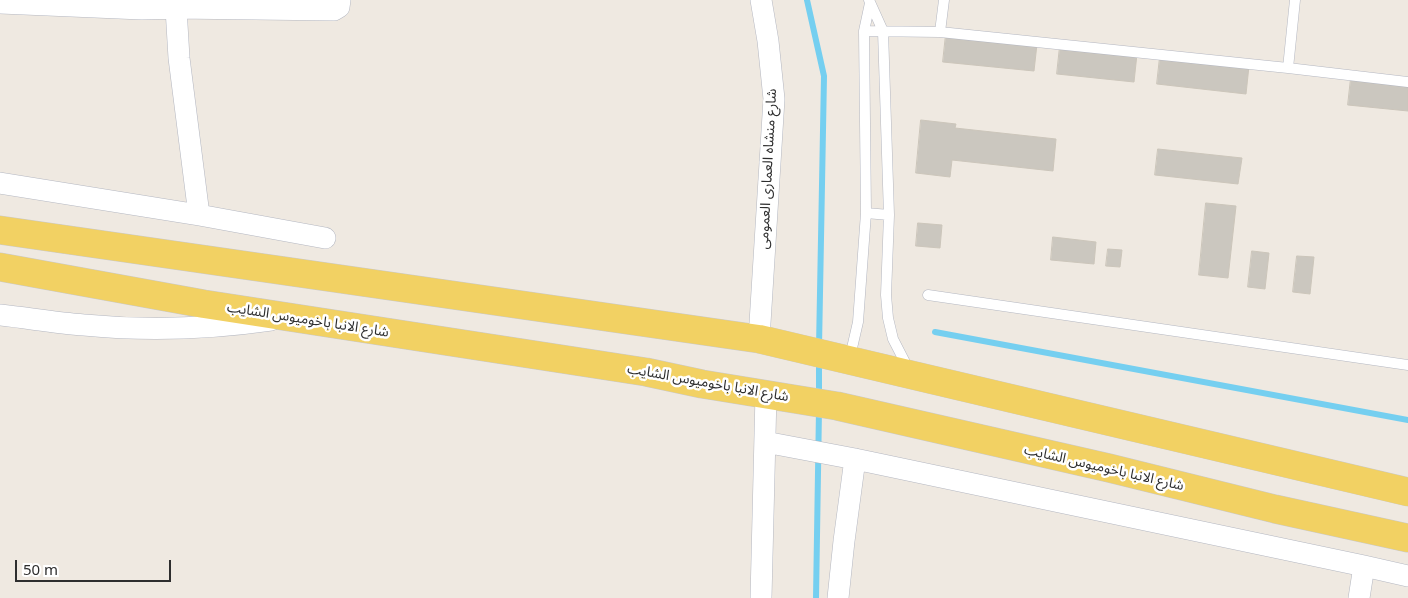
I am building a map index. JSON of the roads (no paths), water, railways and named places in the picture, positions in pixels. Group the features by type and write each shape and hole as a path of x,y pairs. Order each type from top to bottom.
{"main road":[{"path":"0,230 759,339 1408,492"},
{"name":"شارع الانبا باخوميوس الشايب","path":"0,267 194,302 646,372 702,384 837,406 1109,468 1275,509 1408,538"}],"street":[{"path":"0,3 142,9 334,10 339,7 340,0"},
{"name":"شارع منشاه العمارى العمومى","path":"759,339 774,99 768,41 761,0"},
{"path":"176,8 179,58 199,215"},
{"path":"0,183 199,215 325,238"},
{"path":"0,314 85,325 136,328 211,327 293,318"},
{"path":"761,598 765,442 778,396"},
{"path":"765,442 848,457 1408,576"},
{"path":"838,598 844,541 848,457"},
{"path":"1359,598 1364,566"}],"lane":[{"path":"940,32 944,0"},
{"path":"1288,68 1295,0"},
{"path":"869,1 883,31 889,216 886,295 888,318 892,339 907,368 913,375"},
{"path":"841,358 852,348 858,322 866,213 864,31 869,1"},
{"path":"864,31 940,32 1408,82"},
{"path":"866,213 889,216"},
{"path":"928,295 1408,365"}],"waterway":[{"path":"807,0 824,76 819,347"},
{"path":"935,332 1408,420"},
{"path":"819,360 819,397"},
{"path":"816,598 819,410"}]}
